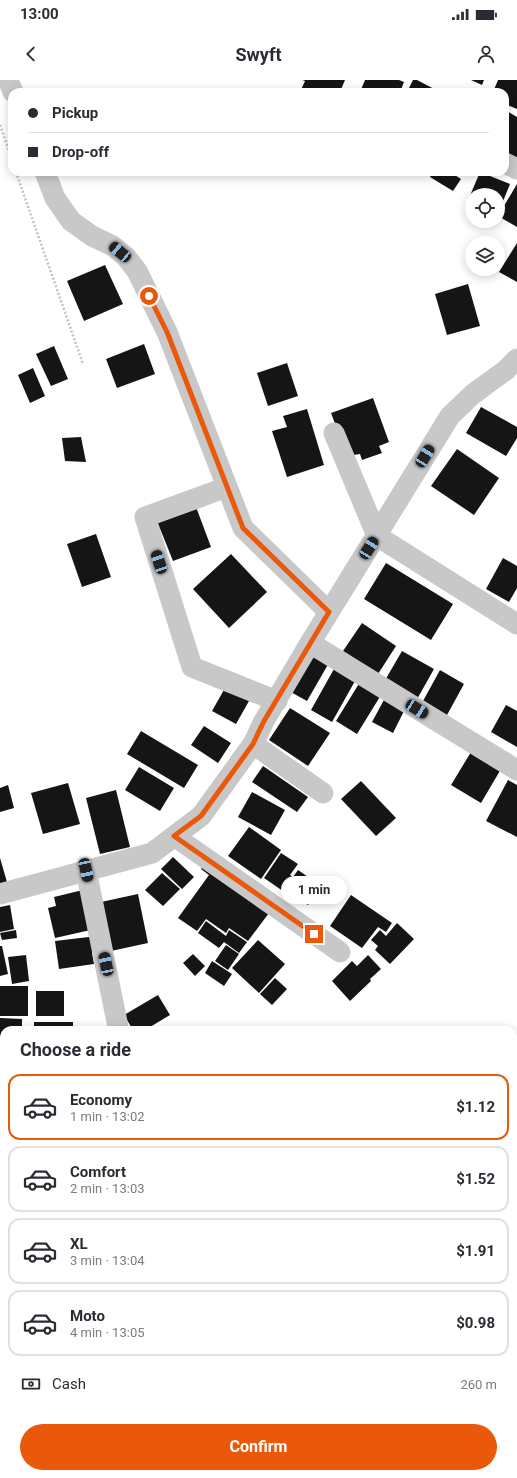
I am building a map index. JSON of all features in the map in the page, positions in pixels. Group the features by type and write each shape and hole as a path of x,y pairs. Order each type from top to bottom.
{"street":[{"path":"47,176 55,198 71,221 92,236 114,246 126,257 137,272 167,332 243,528 329,612"},
{"path":"0,894 152,853 201,816 253,744 264,721 310,643 450,416 473,394 506,370 517,358"},
{"path":"334,434 377,536 517,624"},
{"path":"227,487 145,517 192,667 277,701"},
{"path":"310,643 517,770"},
{"path":"253,744 323,793"},
{"path":"174,836 340,952"},
{"path":"86,870 118,1026"}],"path":[{"path":"0,125 8,148"},
{"path":"17,176 83,364"}],"building":[{"path":"302,80 345,80 342,88 302,88 305,81"},
{"path":"365,80 399,80 404,82 402,88 362,88"},
{"path":"413,80 417,80 432,88 409,88"},
{"path":"471,80 484,80 482,85"},
{"path":"498,80 517,80 517,109 509,106 509,88 495,88"},
{"path":"509,112 517,117 517,158 509,154"},
{"path":"456,176 461,179 453,191 430,177"},
{"path":"478,176 490,176 510,184 505,196 505,188 473,188"},
{"path":"517,184 517,227 505,220 505,204"},
{"path":"517,243 517,282 505,275 505,262"},
{"path":"105,265 123,304 84,321 67,281"},
{"path":"468,284 480,326 447,335 435,294"},
{"path":"144,344 155,374 117,388 106,359"},
{"path":"54,346 68,379 51,386 36,354"},
{"path":"287,363 298,396 268,406 257,373"},
{"path":"33,368 45,396 30,403 18,375"},
{"path":"373,398 389,442 379,446 382,453 362,460 360,454 347,456 331,413"},
{"path":"481,407 517,427 517,438 506,456 466,433"},
{"path":"307,409 324,465 287,477 272,431 287,427 283,416"},
{"path":"81,437 86,462 65,461 62,438"},
{"path":"457,449 499,478 474,515 431,486"},
{"path":"196,507 211,547 173,561 157,521"},
{"path":"96,534 111,577 82,587 67,544"},
{"path":"231,554 267,592 229,628 193,589"},
{"path":"503,558 517,566 517,588 509,602 486,589"},
{"path":"386,563 453,604 431,640 364,599"},
{"path":"362,623 396,646 378,674 343,651"},
{"path":"310,650 330,661 307,701 287,690"},
{"path":"402,651 434,669 416,701 384,682"},
{"path":"334,669 355,681 332,722 311,710"},
{"path":"440,670 464,684 447,715 423,701"},
{"path":"360,682 381,695 357,734 336,721"},
{"path":"225,688 249,701 236,724 212,711"},
{"path":"385,698 405,709 393,733 372,722"},
{"path":"506,705 517,711 517,747 491,732"},
{"path":"290,708 330,733 308,766 269,740"},
{"path":"204,726 231,743 218,763 191,745"},
{"path":"141,731 198,765 184,788 127,754"},
{"path":"471,752 501,769 481,803 451,785"},
{"path":"263,766 308,797 297,812 252,782"},
{"path":"139,767 174,788 160,811 125,790"},
{"path":"508,780 517,785 517,837 486,821"},
{"path":"361,781 396,818 376,836 341,799"},
{"path":"68,783 80,824 43,834 31,793"},
{"path":"8,785 14,808 0,812 0,788"},
{"path":"116,790 130,847 100,854 86,798"},
{"path":"252,792 285,810 271,835 238,817"},
{"path":"249,827 281,850 261,879 228,856"},
{"path":"281,853 298,864 290,875 293,877 298,870 321,886 324,882 336,889 328,899 317,892 308,905 295,896 293,898 264,878"},
{"path":"173,857 194,877 182,889 161,869"},
{"path":"0,858 7,882 0,884"},
{"path":"207,861 269,913 248,941 229,928 226,933 206,919 197,931 178,918 209,875 201,869"},
{"path":"162,873 180,889 163,906 145,890"},
{"path":"87,889 95,929 55,938 48,908 56,906 54,897"},
{"path":"138,894 148,943 111,951 101,902"},
{"path":"351,895 392,923 386,932 378,927 362,948 330,926"},
{"path":"10,905 14,929 0,932 0,907"},
{"path":"206,921 226,936 229,930 247,942 239,953 224,942 219,948 198,933"},
{"path":"397,923 414,939 390,964 375,950 378,946 371,940 380,930 386,936"},
{"path":"16,930 17,938 2,940 0,933"},
{"path":"97,936 92,953 94,964 59,969 55,941"},
{"path":"258,940 285,964 259,993 232,968"},
{"path":"226,945 239,954 228,970 215,961"},
{"path":"0,946 2,946 8,974 0,976"},
{"path":"193,954 205,966 195,976 183,963"},
{"path":"26,955 29,981 12,984 8,957"},
{"path":"368,955 381,969 350,1001 332,981 352,961 357,966"},
{"path":"212,961 232,974 224,986 205,973"},
{"path":"275,978 287,989 272,1005 260,994"},
{"path":"0,986 28,986 28,1016 0,1016"},
{"path":"36,991 64,991 64,1016 36,1016"},
{"path":"158,995 170,1015 152,1026 131,1026 124,1015"},
{"path":"0,1018 22,1019 22,1026 0,1026"},
{"path":"34,1022 73,1022 73,1026 34,1026"}],"route":[{"path":"149,296 167,332 243,528 329,612 264,721 253,744 201,816 174,836 314,934"}]}
